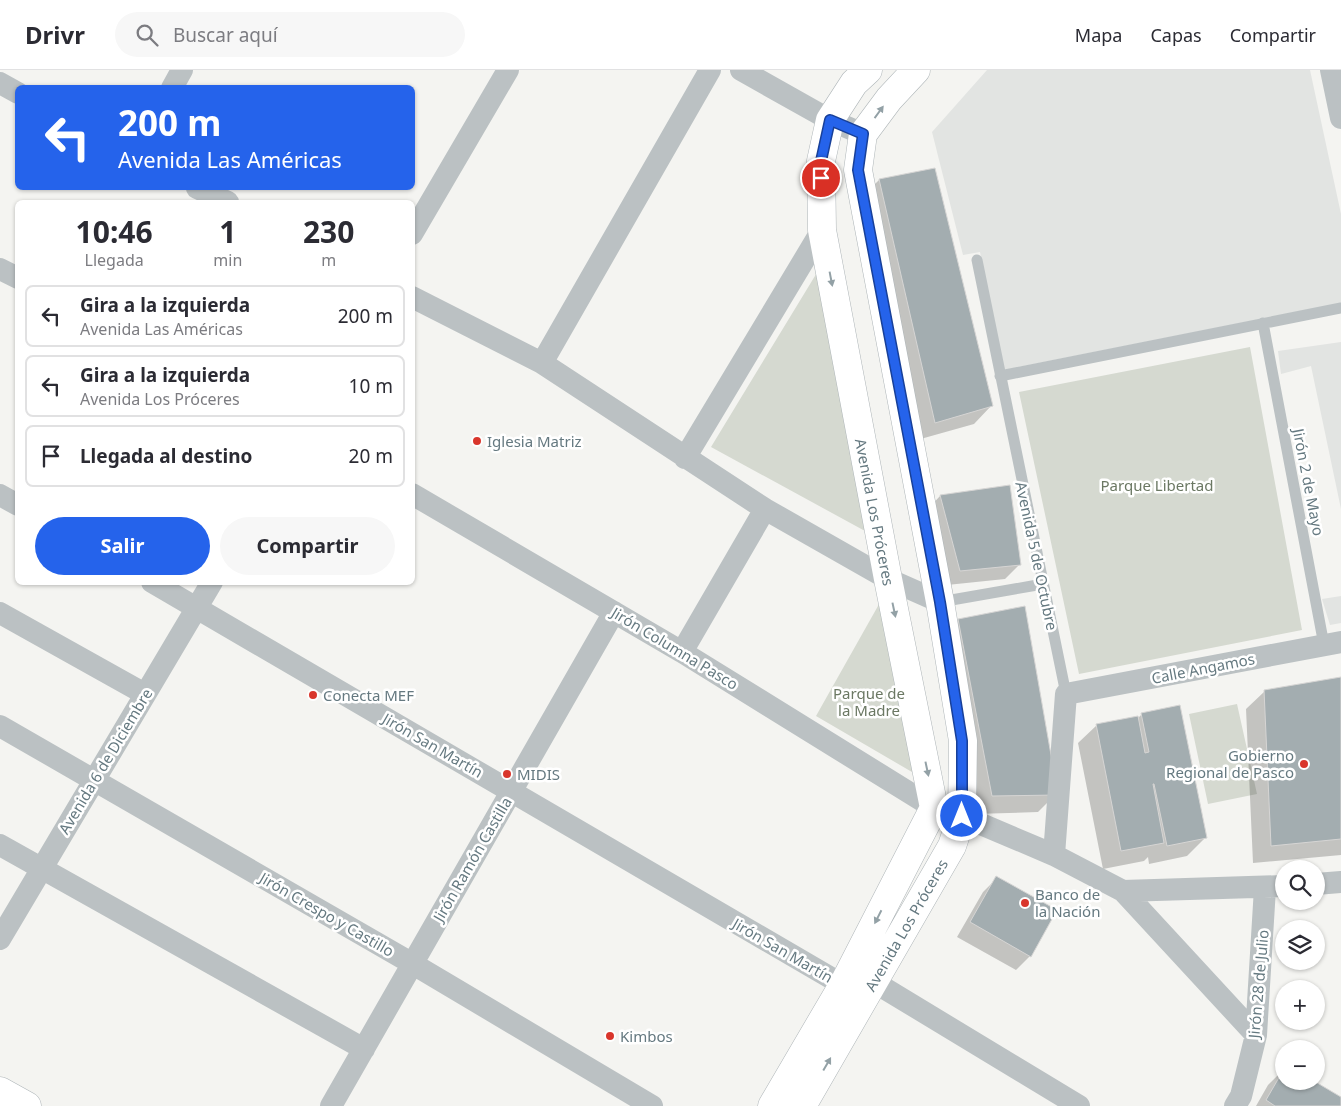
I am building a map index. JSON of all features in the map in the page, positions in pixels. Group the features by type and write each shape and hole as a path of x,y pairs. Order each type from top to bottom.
{"street":[{"path":"174,85 182,70"},
{"path":"415,229 508,70"},
{"path":"542,363 710,70"},
{"name":"Avenida Los Próceres","path":"772,1106 843,985 934,808 888,579 822,230 821,161 830,120 854,83 868,70"},
{"name":"Avenida Los Próceres","path":"802,1106 952,846 962,816 962,741 940,602 858,170 863,134 889,99 916,70"},
{"path":"1331,70 1341,118"},
{"path":"746,71 830,120 863,134"},
{"path":"0,83 15,92"},
{"path":"685,458 822,230"},
{"path":"0,269 15,276"},
{"path":"415,300 542,363 685,458 765,508 888,579 940,602"},
{"path":"0,495 15,503"},
{"name":"Jirón Columna Pasco","path":"415,496 682,652 934,808"},
{"path":"682,652 765,508"},
{"name":"Jirón San Martín","path":"157,585 843,985"},
{"name":"Avenida 6 de Diciembre","path":"0,939 210,585"},
{"name":"Jirón Ramón Castilla","path":"331,1106 614,612"},
{"path":"0,613 145,694"},
{"name":"Calle Angamos","path":"1066,694 1333,644"},
{"name":"Avenida 5 de Octubre","path":"1054,855 1066,694"},
{"name":"Jirón Crespo y Castillo","path":"0,726 412,964 652,1106"},
{"path":"962,816 1054,855 1123,891 1256,1035"},
{"path":"0,845 364,1048"},
{"path":"1325,883 1341,882"},
{"path":"1123,891 1274,887"},
{"name":"Jirón 28 de Julio","path":"1235,1106 1241,1096 1256,1035 1274,887"},
{"path":"874,982 1079,1106"},
{"path":"0,1091 27,1106"}],"lane":[{"name":"Avenida 5 de Octubre","path":"977,260 1066,694"},
{"path":"1000,376 1341,308"},
{"name":"Jirón 2 de Mayo","path":"1263,323 1333,644"},
{"path":"940,602 1043,584"}],"shaded area":[{"path":"987,70 1310,70 1341,214 1341,303 1004,370 980,252 963,255 932,132"},
{"path":"1341,342 1341,509 1311,366 1281,374 1278,351"},
{"path":"1341,596 1341,623 1330,625 1322,599"}],"green space":[{"path":"818,271 876,537 711,447"},
{"name":"Parque Libertad","path":"1250,347 1302,630 1079,674 1019,392"},
{"name":"Parque de la Madre","path":"887,590 924,779 816,716"},
{"path":"1237,704 1257,794 1208,804 1189,714"}],"building":[{"path":"935,168 993,406 935,423 879,179"},
{"path":"1010,485 1021,565 960,571 940,495"},
{"path":"1025,606 1058,795 992,796 958,619"},
{"name":"Gobierno Regional de Pasco","path":"1341,677 1341,839 1271,846 1264,690"},
{"path":"1180,705 1207,838 1167,846 1153,784 1164,843 1121,851 1096,724 1138,716 1145,753 1149,752 1141,713"},
{"path":"996,876 1057,910 1031,957 970,922"},
{"path":"1275,1084 1275,1090 1325,1090 1325,1088 1341,1097 1341,1106 1275,1106 1266,1100"}],"place":[{"name":"Iglesia Matriz","path":"477,441"},
{"name":"Conecta MEF","path":"313,695"},
{"name":"Gobierno Regional de Pasco","path":"1304,764"},
{"name":"MIDIS","path":"507,774"},
{"name":"Banco de la Nación","path":"1025,903"},
{"name":"Kimbos","path":"610,1036"}],"route":[{"path":"821,178 821,161 830,120 863,134 858,170 940,602 962,741 962,816"}]}
